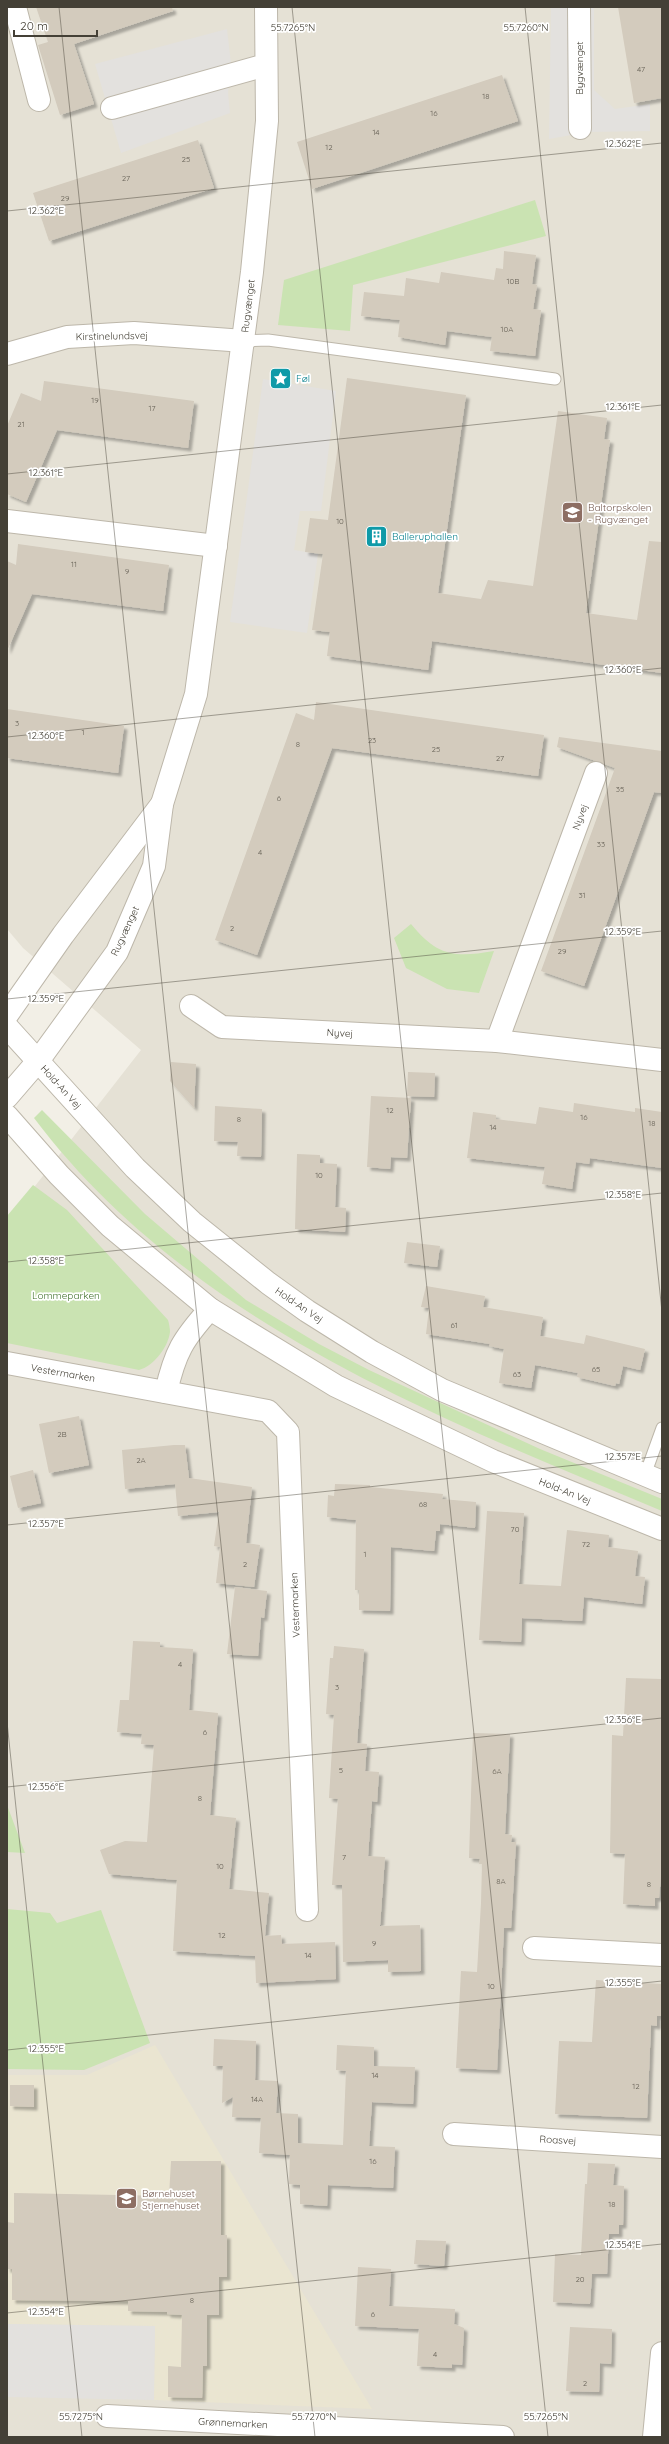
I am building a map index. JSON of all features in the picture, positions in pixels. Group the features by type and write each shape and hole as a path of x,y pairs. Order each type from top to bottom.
{"street":[{"path":"15,7 39,100"},
{"name":"Rugvænget","path":"7,1097 38,1061 117,952 154,866 162,804 196,694 244,341 267,121 266,7"},
{"name":"Bygvænget","path":"579,7 580,128"},
{"path":"112,108 266,65"},
{"name":"Kirstinelundsvej","path":"7,354 75,336 134,333 244,341"},
{"path":"7,521 216,546"},
{"name":"Nyvej","path":"497,1041 596,773"},
{"name":"Rugvænget","path":"7,1015 63,935 162,804"},
{"name":"Nyvej","path":"190,1006 222,1027 497,1041 662,1060"},
{"name":"Hold-An Vej","path":"7,1027 135,1168 192,1222 268,1283 307,1311 372,1352 442,1390 653,1479"},
{"name":"Hold-An Vej","path":"7,1116 59,1175 110,1226 210,1309 336,1386 493,1461 662,1529"},
{"path":"166,1392 172,1366 187,1334 210,1309"},
{"name":"Vestermarken","path":"7,1363 268,1411 288,1432 308,1910"},
{"path":"534,1948 662,1955"},
{"name":"Roasvej","path":"454,2134 662,2147"},
{"path":"654,2437 662,2353"},
{"name":"Grønnemarken","path":"107,2416 503,2437"}],"lane":[{"path":"244,341 268,340 555,379"},
{"path":"653,1479 662,1428"}],"shaded area":[{"path":"7,7 662,7 662,2437 7,2437 7,1222 141,1050 23,948 7,929"},
{"path":"551,7 594,7 594,90 615,109 650,104 650,131 588,132 549,139"},
{"path":"227,29 231,63 228,93 230,113 121,153 95,64"},
{"path":"263,379 336,391 321,511 300,511 294,550 318,554 307,633 230,622"},
{"name":"Børnehuset Stjernehuset","path":"155,2045 372,2409 154,2400 155,2326 7,2324 7,2075 87,2075"},
{"path":"7,2324 155,2326 154,2400 7,2397"}],"green space":[{"path":"535,200 546,236 353,285 350,331 278,325 284,280"},
{"path":"411,924 429,943 447,952 468,954 494,951 479,993 447,989 406,968 394,938"},
{"path":"42,1110 145,1214 246,1300 319,1344 369,1370 540,1449 662,1499 662,1511 489,1438 403,1398 320,1355 240,1307 165,1252 96,1189 34,1118"},
{"name":"Lommeparken","path":"33,1185 67,1210 168,1320 170,1332 169,1338 159,1356 149,1365 139,1370 7,1343 7,1216"},
{"path":"7,1805 25,1853 7,1852"},
{"path":"7,1909 50,1913 57,1923 101,1910 150,2043 84,2070 7,2069"}],"building":[{"path":"36,7 172,7 173,11 74,44 94,104 60,115 38,45 48,42"},
{"path":"618,7 662,7 662,98 634,103"},
{"path":"502,75 518,121 312,189 297,142"},
{"path":"198,140 214,188 49,241 33,193"},
{"path":"504,251 536,255 532,284 537,285 533,309 541,310 535,356 490,351 492,337 447,331 445,345 398,337 400,320 361,316 364,292 404,296 406,278 439,283 441,272 494,280 496,268 503,269"},
{"path":"347,378 466,395 438,593 481,599 488,580 533,586 558,411 607,418 604,439 610,440 586,613 637,620 649,541 662,542 662,673 432,641 428,670 327,656 330,632 312,630 323,554 305,552 310,518 328,520"},
{"path":"44,381 194,401 188,448 57,430 26,502 7,494 7,426 21,393 41,401"},
{"path":"18,544 169,565 163,611 32,594 7,651 7,561 16,565"},
{"path":"316,702 544,735 538,776 332,748 257,955 215,940 296,713 314,720"},
{"path":"7,709 124,726 118,773 7,758"},
{"path":"559,737 662,751 662,793 654,792 584,986 541,971 615,768 557,747"},
{"path":"171,1062 196,1064 194,1108 170,1081"},
{"path":"408,1072 435,1073 434,1097 407,1096"},
{"path":"371,1096 411,1098 407,1158 391,1157 390,1169 367,1167"},
{"path":"574,1103 635,1112 635,1108 662,1112 662,1168 590,1158 589,1164 576,1162 572,1189 542,1184 545,1167 467,1158 473,1112 496,1115 496,1119 536,1124 539,1107 573,1112"},
{"path":"215,1106 262,1109 261,1157 237,1156 238,1142 214,1141"},
{"path":"297,1154 320,1155 320,1163 337,1164 335,1207 346,1208 345,1232 295,1229"},
{"path":"407,1242 440,1246 437,1267 404,1263"},
{"path":"426,1286 485,1296 483,1307 543,1317 540,1336 584,1344 586,1335 645,1349 640,1370 623,1366 619,1384 616,1383 615,1386 577,1377 578,1373 535,1365 531,1388 499,1383 504,1349 489,1346 490,1344 426,1334 429,1308 421,1307"},
{"path":"79,1416 89,1465 49,1473 39,1424"},
{"path":"185,1445 189,1478 252,1487 246,1543 260,1545 254,1587 216,1583 220,1547 214,1546 219,1512 178,1516 175,1484 125,1489 122,1450"},
{"path":"33,1470 41,1503 18,1508 10,1476"},
{"path":"335,1484 370,1485 370,1487 443,1494 442,1499 476,1502 475,1528 440,1524 440,1531 436,1531 434,1551 391,1547 390,1611 359,1610 359,1590 355,1590 356,1520 327,1517 328,1495 334,1496"},
{"path":"487,1511 524,1513 519,1584 561,1586 567,1530 609,1535 608,1547 638,1551 635,1576 645,1577 642,1604 584,1597 582,1621 522,1618 521,1642 479,1640"},
{"path":"235,1587 267,1591 264,1618 261,1617 258,1656 227,1654"},
{"path":"133,1641 160,1642 160,1647 193,1649 189,1710 218,1713 210,1815 236,1818 229,1889 269,1893 265,1936 281,1935 282,1944 335,1942 336,1979 256,1983 255,1956 173,1951 177,1880 109,1874 100,1850 125,1841 147,1842 154,1745 141,1744 142,1734 117,1732 120,1700 129,1700"},
{"path":"334,1646 364,1649 357,1743 367,1744 365,1771 379,1772 377,1802 372,1801 368,1856 385,1857 380,1926 420,1925 421,1971 388,1972 388,1960 343,1962 342,1885 332,1885 338,1799 329,1798 334,1715 326,1714 330,1658 333,1658"},
{"path":"626,1678 662,1679 662,1866 659,1898 655,1898 655,1906 623,1904 625,1854 610,1853 612,1735 623,1736"},
{"path":"473,1733 510,1734 505,1834 512,1835 511,1842 516,1842 511,1928 504,1928 497,2070 456,2068 461,1971 477,1972 481,1903 482,1864 479,1864 480,1859 469,1858"},
{"path":"596,1980 662,1984 662,2016 657,2016 657,2026 651,2025 647,2118 555,2114 559,2041 592,2042"},
{"path":"214,2039 256,2041 255,2080 278,2081 276,2113 298,2114 298,2143 343,2145 346,2071 336,2070 337,2045 374,2047 374,2066 415,2067 413,2104 372,2102 369,2146 395,2147 393,2188 328,2185 327,2206 300,2204 300,2185 289,2184 290,2155 259,2153 261,2118 232,2117 233,2097 222,2103 223,2066 213,2066"},
{"path":"10,2085 34,2085 34,2107 10,2106"},
{"path":"171,2161 221,2161 221,2235 227,2235 227,2277 219,2277 219,2315 207,2315 207,2366 203,2366 202,2398 168,2397 168,2366 181,2367 182,2315 167,2314 167,2312 128,2311 128,2301 12,2300 12,2269 7,2269 7,2222 14,2223 14,2193 169,2196"},
{"path":"588,2163 615,2164 613,2185 624,2186 623,2225 619,2225 619,2234 609,2234 607,2274 592,2274 590,2304 553,2302 555,2254 581,2255 585,2184 587,2184"},
{"path":"416,2240 446,2241 444,2266 414,2264"},
{"path":"358,2267 391,2269 389,2306 455,2309 454,2324 464,2328 462,2365 452,2364 452,2368 417,2366 419,2329 355,2326"},
{"path":"570,2327 612,2329 611,2364 600,2363 599,2392 566,2391"}],"place":[{"name":"Føl","path":"280,378"},
{"name":"Baltorpskolen - Rugvænget","path":"572,513"},
{"name":"Balleruphallen","path":"377,536"},
{"name":"Børnehuset Stjernehuset","path":"127,2199"}]}
